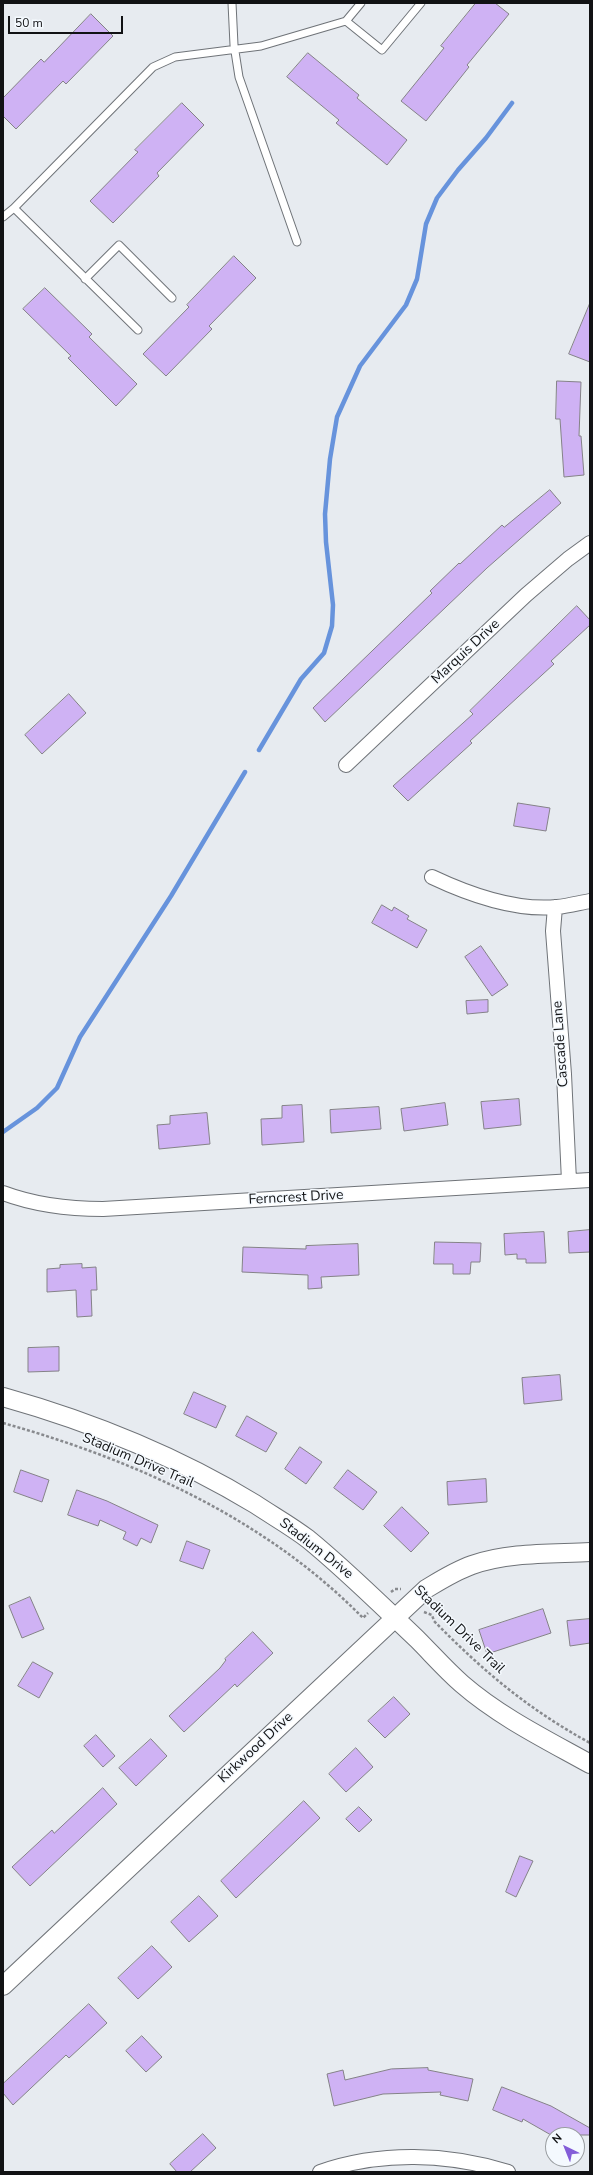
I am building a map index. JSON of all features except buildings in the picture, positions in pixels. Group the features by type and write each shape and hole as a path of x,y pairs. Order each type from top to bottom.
{"street":[{"name":"Marquis Drive","path":"346,765 526,595 568,559 590,543"},
{"path":"432,877 483,898 512,903 555,907 590,901"},
{"name":"Cascade Lane","path":"555,907 553,931 564,1074 569,1181"},
{"name":"Ferncrest Drive","path":"3,1192 32,1202 77,1209 103,1209 590,1180"},
{"name":"Stadium Drive","path":"3,1397 53,1411 134,1441 170,1457 229,1489 306,1538 346,1571 462,1684 525,1727 590,1764"},
{"name":"Kirkwood Drive","path":"3,1986 394,1617 426,1589 451,1574 473,1564 500,1558 590,1552"},
{"path":"320,2172 386,2158 420,2157 471,2162 508,2172"}],"lane":[{"path":"232,3 235,50 239,77 297,242"},
{"path":"3,217 14,208 153,67 175,57 261,46 346,21 361,3"},
{"path":"346,21 382,50 421,3"},
{"path":"14,208 138,330"},
{"path":"85,279 119,245 172,298"}],"path":[{"name":"Stadium Drive Trail","path":"3,1423 62,1439 182,1489 253,1531 303,1565 330,1586 363,1618 395,1589 403,1589 412,1601 426,1614 432,1615 434,1621 498,1682 560,1726 590,1743"}],"waterway":[{"path":"259,750 301,679 324,653 332,626 333,605 326,542 325,514 330,459 337,417 360,366 406,305 417,279 426,224 437,198 458,170 486,138 512,103"},
{"path":"3,1132 37,1108 57,1088 80,1037 171,896 245,772"}]}
